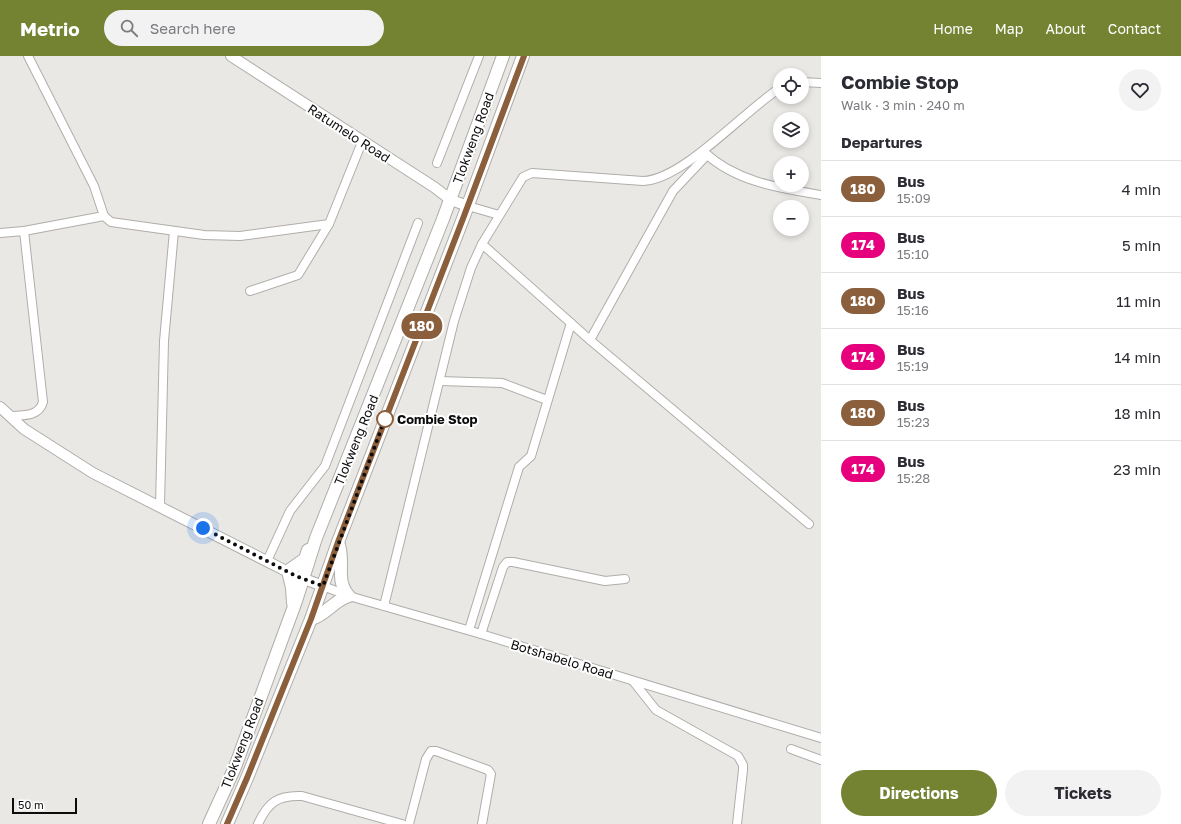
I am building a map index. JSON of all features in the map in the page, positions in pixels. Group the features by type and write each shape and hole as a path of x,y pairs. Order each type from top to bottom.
{"main road":[{"name":"Tlokweng Road","path":"209,824 235,767 303,580 316,538 450,200 503,56"},
{"name":"Tlokweng Road","path":"227,824 311,619 338,542 468,206 524,56"},
{"path":"289,618 294,600 288,571 305,559 309,546 316,538"},
{"path":"311,619 319,617 335,602 349,596 342,584 342,552 338,542"}],"street":[{"path":"28,56 94,186 104,216 112,222 204,235 240,236 329,224"},
{"name":"Ratumelo Road","path":"231,56 362,142 434,187 450,200 468,206"},
{"path":"437,163 479,56"},
{"path":"809,82 821,82"},
{"path":"590,340 673,191 705,153 773,94"},
{"path":"250,291 298,275 329,224 362,142"},
{"path":"705,153 734,173 768,186 821,195"},
{"path":"384,606 454,321 470,268 482,244 523,177 532,173 649,181 666,175 705,153"},
{"path":"468,206 499,215"},
{"path":"0,233 24,231 104,216"},
{"path":"267,561 290,511 318,477 325,466 418,223"},
{"path":"10,416 35,413 41,408 43,402 24,231"},
{"path":"160,505 164,396 164,341 174,231"},
{"path":"482,244 590,340 809,524"},
{"path":"469,630 519,467 531,456 571,323"},
{"path":"440,381 502,383 547,400"},
{"name":"Botshabelo Road","path":"0,407 24,429 93,473 160,505 303,580 349,596 469,630 821,738"},
{"path":"481,634 503,567 507,562 514,562 605,581 625,579"},
{"path":"633,681 656,710 738,756 743,765 743,770 737,824"},
{"path":"791,750 821,760"},
{"path":"409,824 426,759 431,751 436,751 488,770 491,774 482,824"},
{"path":"258,824 277,798 290,796 302,796 402,824"}],"bus line":[{"name":"180","path":"227,824 311,619 338,542 524,56"}],"place":[{"name":"Combie Stop","path":"385,419"}],"route":[{"path":"203,528 303,580 323,586 338,542 385,419"}]}
